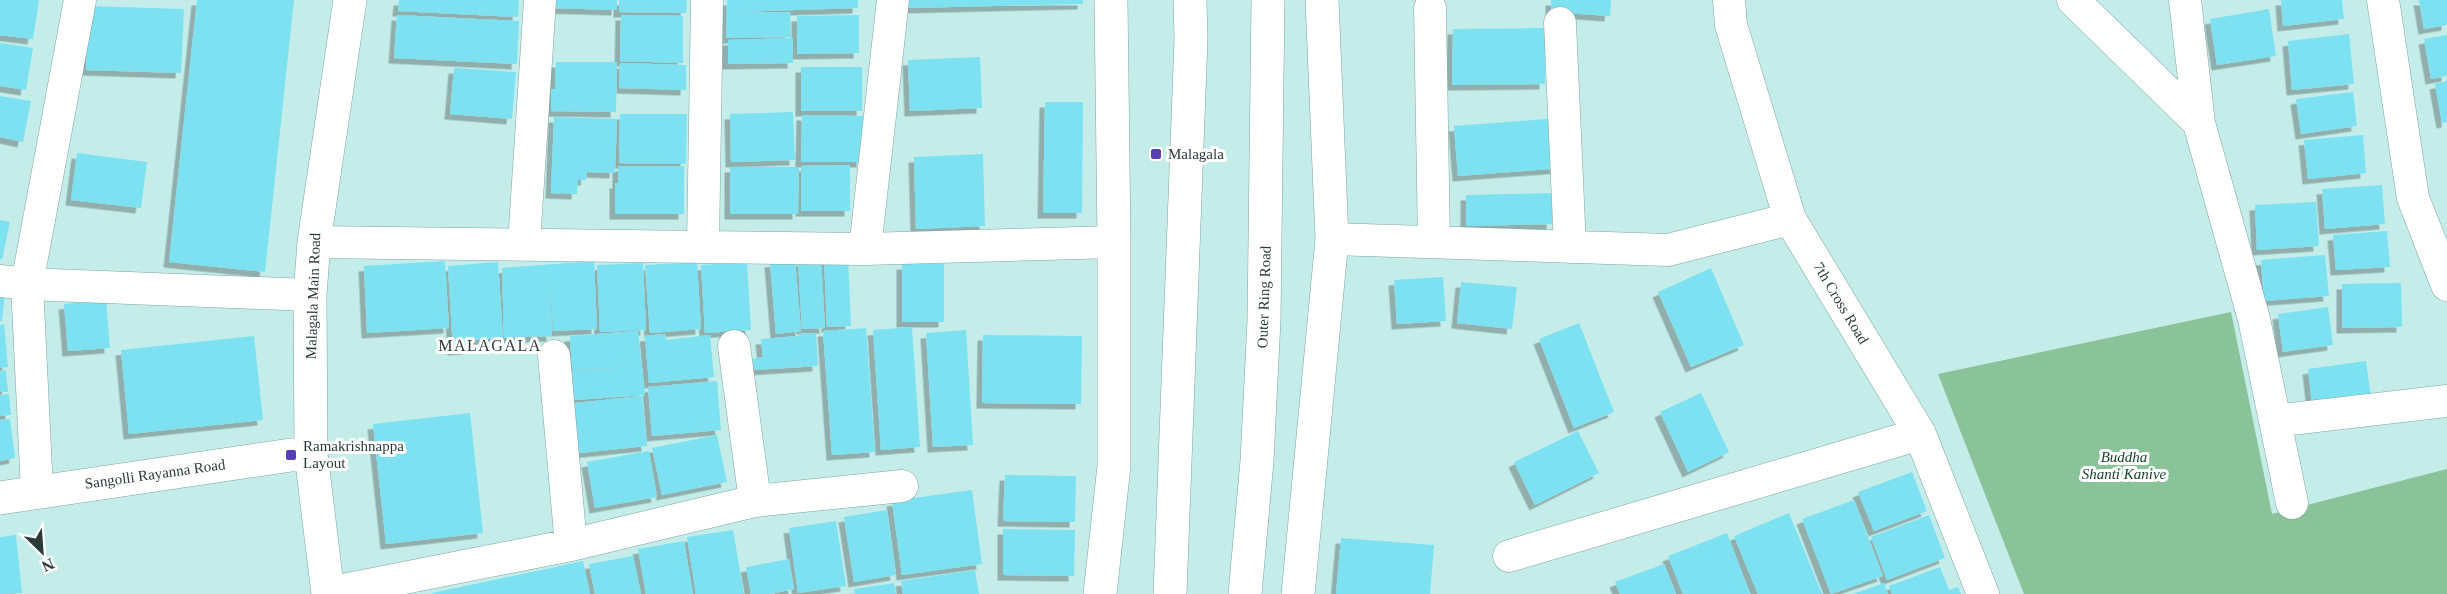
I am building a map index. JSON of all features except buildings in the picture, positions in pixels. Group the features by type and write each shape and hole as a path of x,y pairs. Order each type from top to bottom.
{"main road":[{"name":"Malagala Main Road","path":"328,594 311,454 310,295 314,242 350,0"},
{"path":"1100,594 1113,466 1114,242 1111,0"},
{"path":"1170,594 1190,62 1190,0"},
{"name":"Outer Ring Road","path":"1245,594 1257,461 1264,320 1268,0"},
{"path":"1298,594 1332,239 1322,0"},
{"name":"Sangolli Rayanna Road","path":"0,498 291,454 311,454"}],"street":[{"path":"37,491 14,282 80,0"},
{"path":"524,243 540,0"},
{"path":"703,245 707,0"},
{"path":"864,249 893,0"},
{"name":"7th Cross Road","path":"1729,0 1731,25 1790,219 1920,434 1983,594"},
{"path":"2073,0 2199,123"},
{"path":"2185,0 2199,123 2254,319 2292,502"},
{"path":"2383,0 2412,198 2447,285"},
{"path":"1430,8 1434,242"},
{"path":"1560,23 1570,247"},
{"path":"1332,239 1668,250 1790,219"},
{"path":"314,242 703,245 864,249 1114,242"},
{"path":"14,282 310,295"},
{"path":"734,346 755,501"},
{"path":"554,356 571,545"},
{"path":"2275,421 2447,401"},
{"path":"1509,556 1920,434"},
{"path":"328,594 571,545 755,501 902,486"}],"green space":[{"name":"Buddha Shanti Kanive","path":"2231,312 2272,514 2447,469 2447,594 2024,594 1938,374"}],"place":[{"name":"Malagala","path":"1156,154"},
{"name":"Ramakrishnappa Layout","path":"291,455"}],"district":[{"name":"MALAGALA","path":"490,345"}]}
